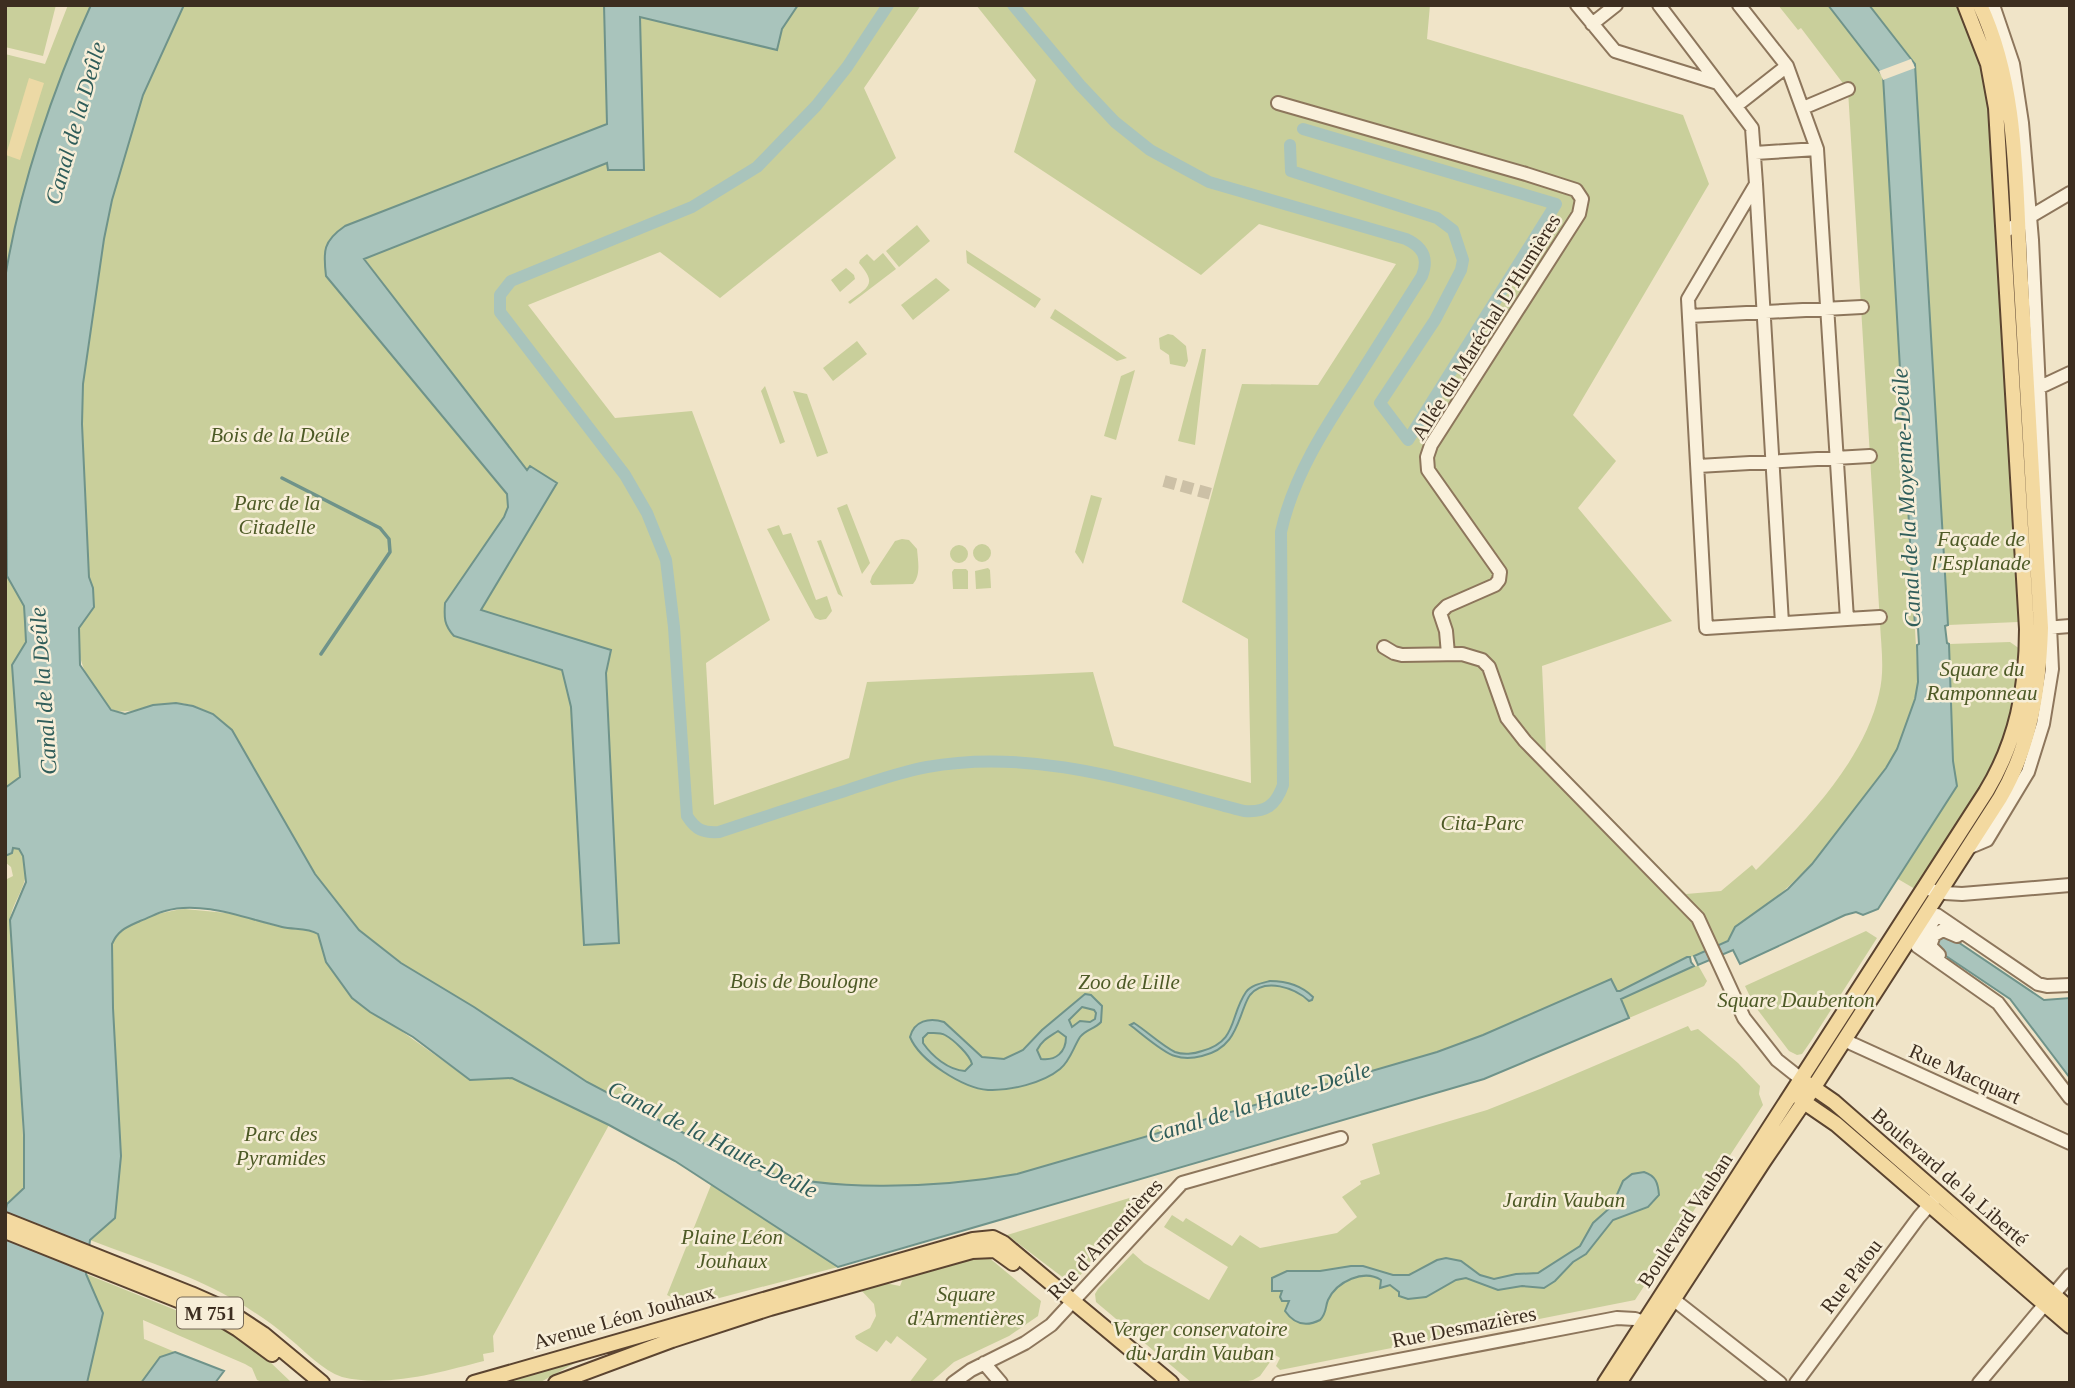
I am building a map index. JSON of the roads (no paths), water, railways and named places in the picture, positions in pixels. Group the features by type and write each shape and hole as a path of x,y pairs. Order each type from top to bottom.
{"main road":[{"path":"1804,1102 1799,1093 1801,1079 1986,792 2007,751 2040,628 2012,404 2004,232 1993,85 1981,42 1965,5"},
{"path":"1815,1087 2005,789 2021,754 2037,693 2040,628 2024,221 2007,89 1996,44 1980,5"},
{"name":"Boulevard de la Liberté","path":"1801,1079 1815,1087 1935,1199 2049,1299 2070,1325"},
{"name":"Boulevard Vauban","path":"1619,1383 1650,1324 1801,1079"},
{"name":"Boulevard Vauban","path":"1605,1383 1650,1324 1674,1299 1815,1087"},
{"name":"Boulevard de la Liberté","path":"1804,1102 1935,1199"},
{"name":"M 751","path":"5,1220 225,1321 262,1346 304,1383"},
{"name":"M 751","path":"5,1231 191,1294 232,1313 263,1334 322,1383"},
{"path":"988,1243 1003,1243 1161,1383"},
{"name":"Avenue Léon Jouhaux","path":"474,1383 960,1244 988,1243"},
{"name":"Avenue Léon Jouhaux","path":"556,1383 672,1340 771,1308 972,1251 988,1243"},
{"name":"Boulevard de la Liberté","path":"2049,1299 2070,1309"},
{"path":"1070,1304 1171,1383"}],"street":[{"path":"1577,5 1615,51 1718,83"},
{"path":"1592,24 1616,5"},
{"path":"1659,5 1752,128 1782,623"},
{"path":"1739,5 1787,66 1817,149 1847,619"},
{"path":"1993,5 2016,75 2024,221 2038,388 2040,628 2070,626"},
{"path":"1736,106 1787,66"},
{"path":"1803,108 1847,89"},
{"name":"Allée du Maréchal D'Humières","path":"1278,103 1552,182 1576,190 1582,200 1579,214 1431,444 1427,457 1428,470 1500,572 1495,585 1447,606 1440,613 1446,631 1448,654"},
{"path":"1755,153 1817,149"},
{"path":"1756,184 1688,299 1706,628 1880,617"},
{"path":"2004,232 2070,193"},
{"path":"1689,316 1861,307"},
{"path":"2038,388 2070,373"},
{"path":"1698,466 1870,456"},
{"path":"1384,647 1402,655 1462,654 1482,660 1489,667 1507,718 1525,741 1698,918 1744,1018 1784,1067 1801,1079"},
{"path":"1921,892 2070,885"},
{"path":"2070,985 2042,985 1937,915 1917,946 1998,1003 2070,1098"},
{"path":"2070,993 2040,993 1949,931 1939,930 1930,942 1931,950 2006,1002 2070,1085"},
{"name":"Rue Macquart","path":"1844,1040 2070,1143"},
{"name":"Rue d'Armentières","path":"953,1383 984,1363 1032,1339 1051,1325 1182,1183 1341,1138"},
{"name":"Rue Patou","path":"1796,1383 1935,1199"},
{"path":"1979,1383 2070,1275"},
{"path":"1674,1299 1780,1383"},
{"name":"Rue Desmazières","path":"1279,1383 1616,1318 1629,1318 1650,1324"},
{"path":"984,1363 1000,1383"}],"water":[{"name":"Canal de la Deûle","path":"91,5 184,5 143,95 112,200 104,239 83,384 82,424 89,577 93,588 94,607 79,628 80,665 111,710 125,714 153,705 176,703 213,714 232,730 315,874 359,930 401,963 474,1007 587,1082 746,1166 776,1175 844,1185 952,1183 1017,1174 1437,1052 1483,1035 1611,979 1617,991 1620,991 1687,957 1690,957 1694,966 1621,999 1629,1018 1484,1079 838,1267 675,1161 609,1125 512,1078 470,1080 413,1037 352,998 326,962 318,934 209,909 179,908 165,911 127,927 117,935 112,944 121,1156 115,1218 90,1240 86,1274 103,1313 87,1383 5,1383 5,1213 7,1204 24,1188 24,1135 10,920 26,882 23,856 19,849 13,848 12,853 5,856 5,788 20,777 12,665 26,642 24,606 7,576 5,279 19,210 39,139"},
{"path":"604,5 798,5 782,29 777,50 640,17 644,170 608,170 607,163 364,259 527,470 530,466 557,483 481,610 611,650 606,673 619,943 584,945 571,707 562,670 454,636 445,621 445,603 504,517 508,507 507,494 326,276 325,260 326,247 332,237 345,226 607,124"},
{"path":"1828,5 1869,5 1915,64 1948,625 1945,626 1949,644 1953,761 1957,786 1878,909 1863,915 1856,912 1845,915 1740,964 1733,950 1698,965 1694,956 1728,941 1735,927 1788,889 1812,864 1886,768 1897,749 1915,699 1918,682 1919,644 1918,628 1915,627 1883,76"},
{"path":"1941,934 1946,934 2044,1000 2070,998 2070,1078 2010,999 1934,948"},
{"path":"1270,981 1299,987 1313,997 1312,1000 1309,1001 1280,986 1256,990 1248,998 1229,1039 1218,1050 1202,1056 1182,1058 1170,1054 1130,1025 1134,1023 1175,1052 1199,1052 1214,1047 1227,1035 1248,990"},
{"path":"1085,994 1091,995 1102,1006 1101,1022 1080,1037 1060,1069 1036,1082 1006,1089 988,1090 955,1079 932,1064 910,1037 915,1027 923,1022 944,1022 982,1057 1004,1059 1023,1050 1042,1030","holes":["1082,1007 1094,1010 1095,1019 1090,1022 1080,1021 1072,1027 1069,1020","1058,1031 1066,1037 1062,1051 1056,1057 1046,1059 1041,1059 1037,1050 1043,1041","928,1033 945,1035 961,1048 972,1064 965,1071 947,1065 927,1048 923,1038"]},
{"path":"1644,1172 1656,1181 1659,1195 1648,1207 1613,1220 1586,1254 1544,1288 1522,1286 1498,1290 1466,1278 1456,1280 1426,1297 1408,1299 1399,1296 1399,1292 1390,1285 1380,1288 1381,1280 1359,1276 1344,1282 1332,1293 1320,1320 1305,1324 1292,1319 1285,1311 1289,1301 1282,1301 1282,1291 1272,1291 1272,1278 1287,1271 1320,1271 1363,1266 1393,1275 1409,1275 1446,1258 1461,1261 1480,1275 1494,1279 1538,1273 1580,1246 1593,1223 1612,1206 1623,1181 1632,1174"},
{"path":"175,1352 224,1371 215,1383 141,1383 160,1357"}],"waterway":[{"path":"888,5 847,67 816,106 757,167 692,207 511,281 500,295 500,312 625,475 647,513 666,560 674,627 687,816 694,825 704,831 719,832 906,772 967,762 1007,762 1087,771 1244,811 1258,811 1269,806 1277,798 1283,785 1281,532 1286,512 1311,454 1422,276 1425,264 1423,254 1406,239 1209,182 1150,150 1115,122 1080,85 1013,5"},
{"path":"1290,145 1291,171 1437,218 1453,230 1463,260 1461,270 1435,320 1380,403 1408,440 1556,204 1303,129"},
{"path":"282,478 380,528 389,539 390,552 321,654"}],"tunnel":[{"path":"1164,481 1211,494"}],"park label":[{"name":"Bois de la Deûle","path":"280,435"},
{"name":"Parc de la Citadelle","path":"277,515"},
{"name":"Façade de l'Esplanade","path":"1981,551"},
{"name":"Square du Ramponneau","path":"1982,681"},
{"name":"Cita-Parc","path":"1482,823"},
{"name":"Bois de Boulogne","path":"804,981"},
{"name":"Zoo de Lille","path":"1129,982"},
{"name":"Square Daubenton","path":"1796,1000"},
{"name":"Parc des Pyramides","path":"281,1146"},
{"name":"Jardin Vauban","path":"1564,1200"},
{"name":"Plaine Léon Jouhaux","path":"732,1249"},
{"name":"Square d'Armentières","path":"966,1306"},
{"name":"Verger conservatoire du Jardin Vauban","path":"1200,1341"}],"water label":[{"name":"Canal de la Moyenne-Deûle","path":"1906,498"},
{"name":"Canal de la Haute-Deûle","path":"1259,1102"},
{"name":"Canal de la Haute-Deûle","path":"713,1139"}]}
